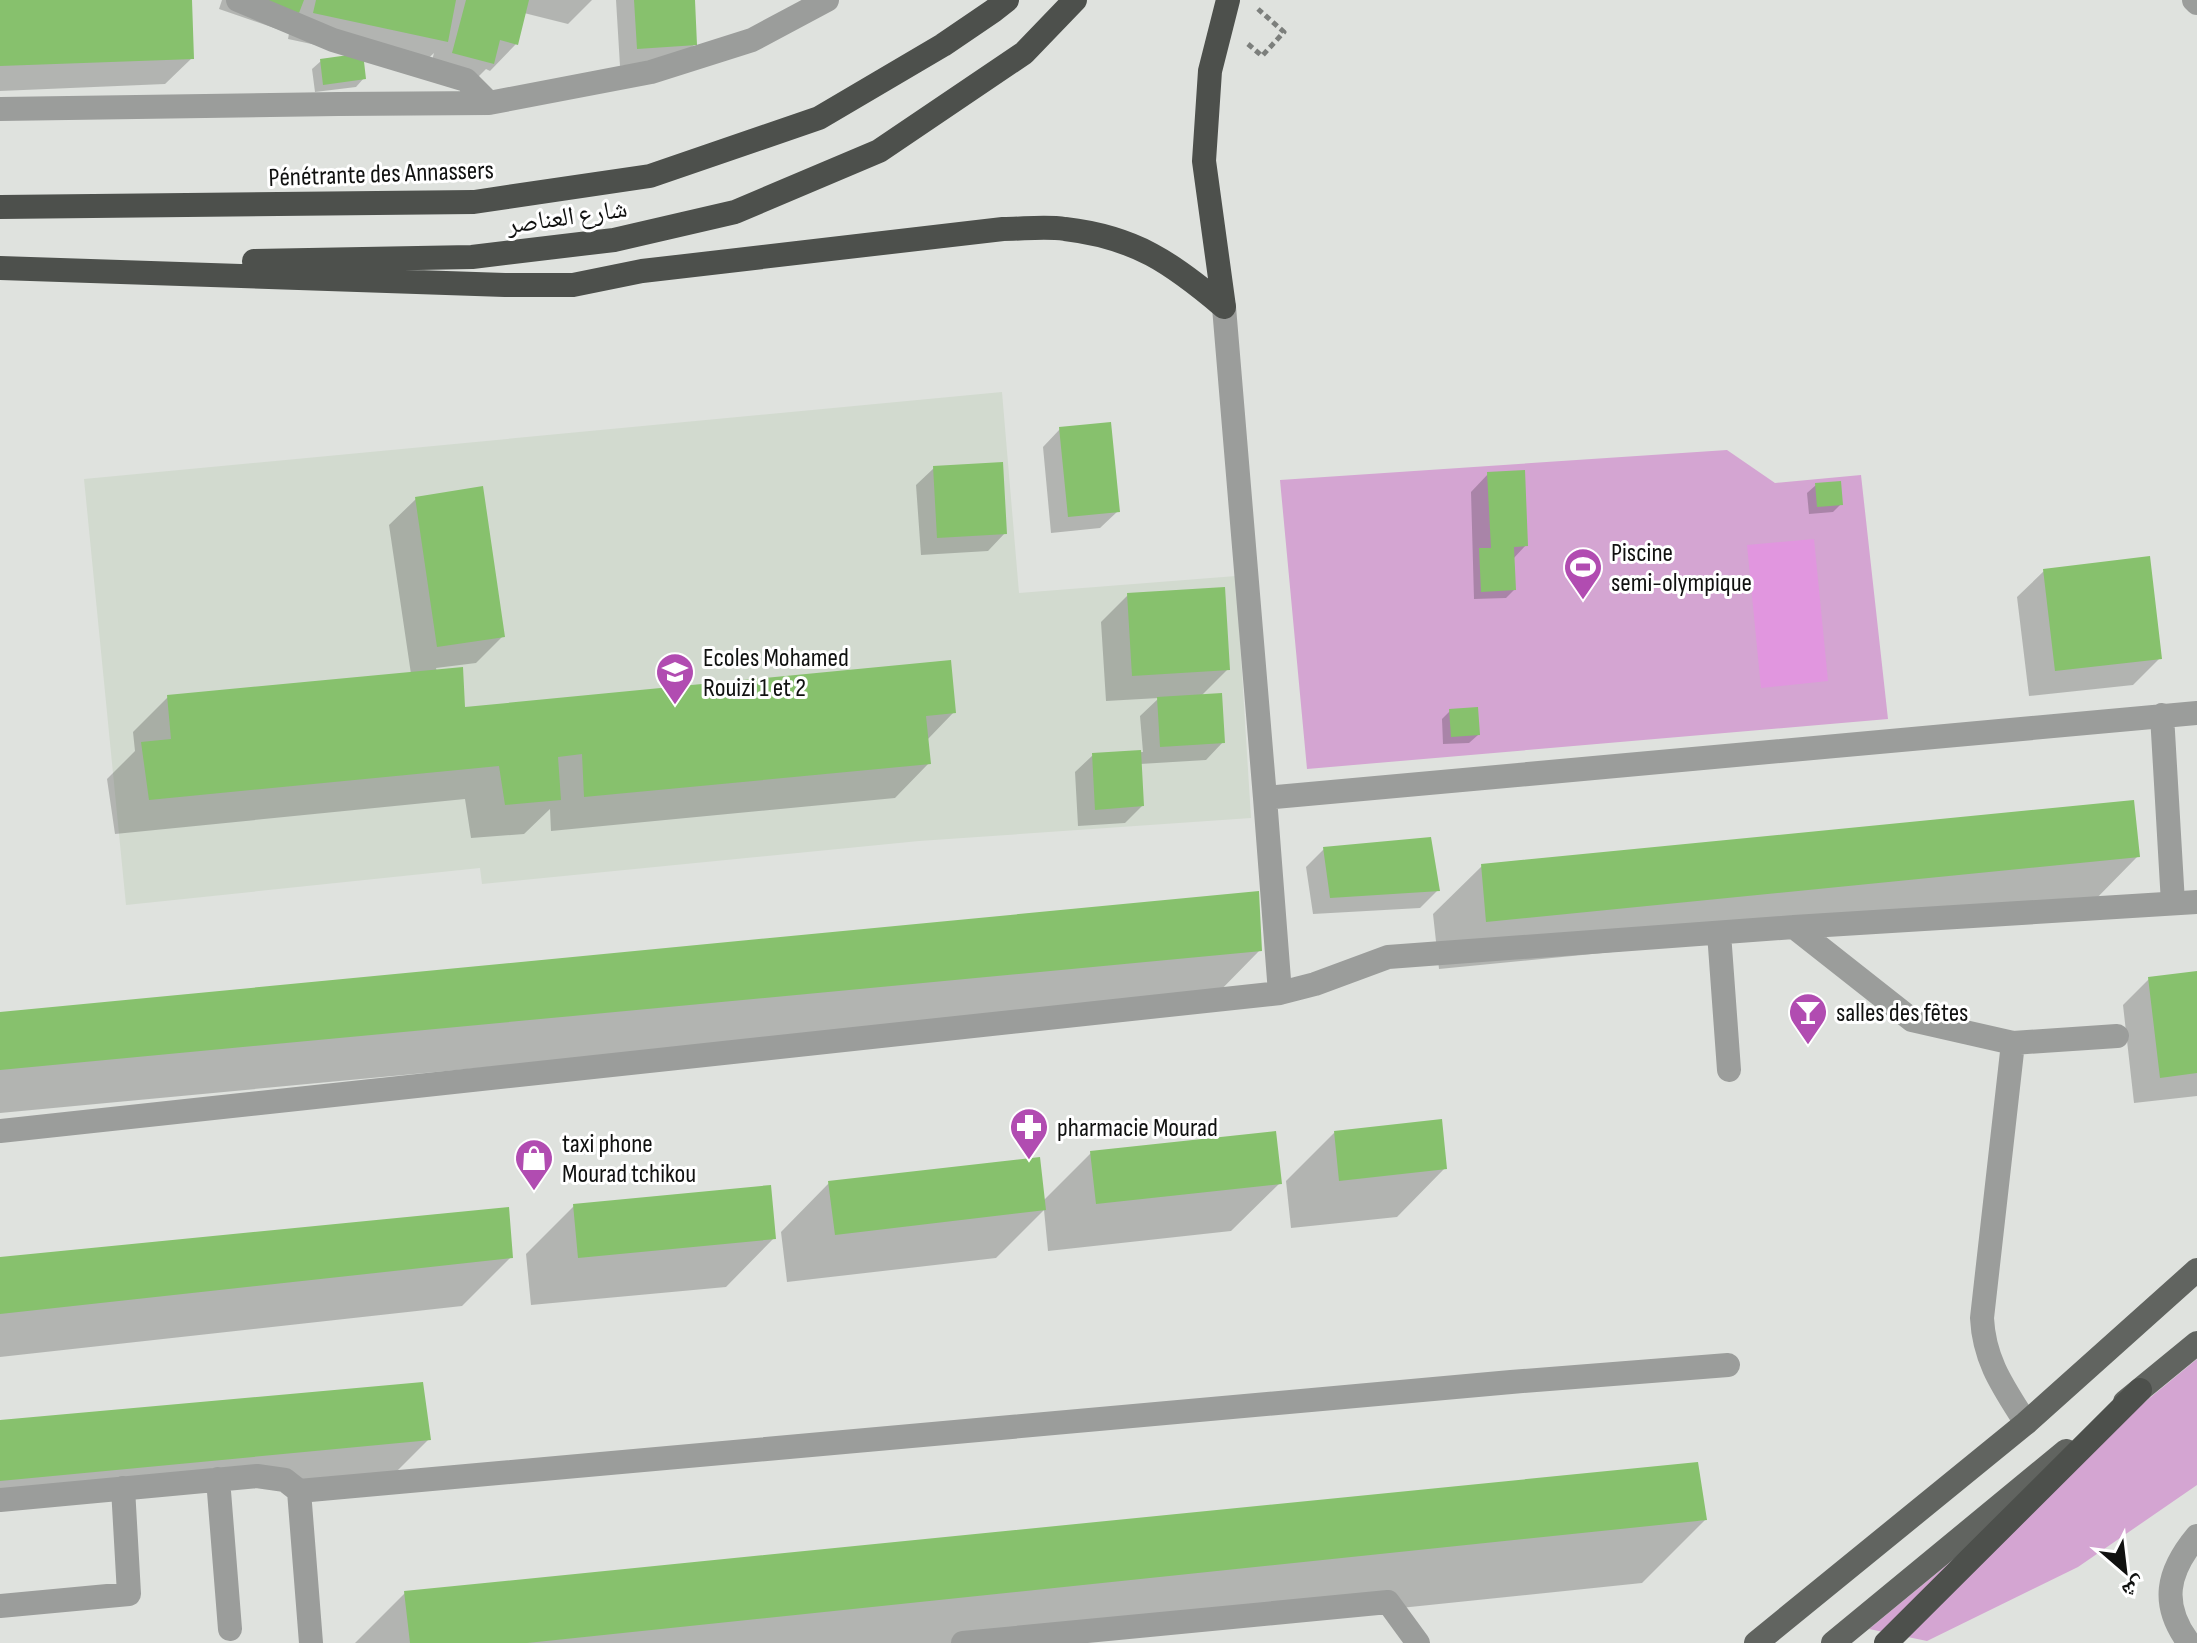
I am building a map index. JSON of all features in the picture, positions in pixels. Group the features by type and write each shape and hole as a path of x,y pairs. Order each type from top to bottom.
{"highway":[{"name":"Pénétrante des Annassers","path":"0,207 474,202 650,176 819,118 943,45 1007,0"},
{"name":"شارع العناصر","path":"0,266 472,257 614,240 735,212 879,151 1024,53 1075,0"},
{"path":"1224,307 1204,161 1210,71 1228,0"},
{"path":"0,266 573,285 642,271 1003,229 1063,228 1140,247 1185,274 1224,307"},
{"path":"1886,1643 2140,1390"}],"main road":[{"path":"1756,1643 2026,1423 2197,1270"},
{"path":"1833,1643 2197,1343"}],"street":[{"path":"238,0 333,40 466,80 489,103"},
{"path":"0,109 489,103 665,67 752,40 827,0"},
{"path":"1224,307 1280,993"},
{"path":"1265,798 2197,713"},
{"path":"0,1131 1280,993 1315,984 1388,957 1794,927 2185,903 2162,715"},
{"path":"1794,927 1912,1020 2013,1043 2117,1036"},
{"path":"1719,933 1729,1070"},
{"path":"2013,1043 1982,1318 1987,1354 1994,1371 2026,1423"},
{"path":"0,1500 257,1476 285,1480 299,1491 1728,1365"},
{"path":"218,1479 230,1629"},
{"path":"0,1606 129,1594 123,1488"},
{"path":"299,1491 311,1643"},
{"path":"2189,1643 2171,1612 2170,1594 2172,1577 2197,1536"},
{"path":"963,1643 1388,1602 1418,1643"}],"path":[{"path":"1244,41 1262,56 1284,32 1248,0"}],"shaded area":[{"name":"Ecoles Mohamed Rouizi 1 et 2","path":"1002,392 1019,593 1236,576 1251,818 919,841 482,884 480,868 126,905 84,479"},
{"name":"Piscine semi-olympique","path":"1727,450 1775,483 1861,475 1888,719 1307,769 1280,480"},
{"path":"1814,539 1828,681 1761,688 1747,545"},
{"path":"2197,1359 2197,1485 2078,1567 1927,1641 1869,1629"}],"building":[{"path":"0,0 192,0 194,59 0,66"},
{"path":"261,0 304,0 299,13"},
{"path":"316,0 456,0 448,42 313,13"},
{"path":"466,0 529,0 518,45 500,40 494,64 452,53"},
{"path":"634,0 695,0 697,45 637,49"},
{"path":"363,53 366,79 323,85 320,59"},
{"path":"1111,422 1120,512 1068,517 1059,427"},
{"path":"1003,462 1007,534 937,538 933,466"},
{"path":"1525,470 1528,546 1514,547 1516,590 1481,592 1479,548 1491,548 1487,472"},
{"path":"1841,481 1843,505 1817,507 1815,483"},
{"path":"483,486 505,637 437,647 415,497"},
{"path":"2150,556 2162,659 2055,671 2043,569"},
{"path":"1225,587 1230,670 1132,676 1127,593"},
{"path":"951,660 956,713 926,716 931,764 584,797 582,754 558,757 561,800 505,805 499,766 149,800 141,742 171,739 167,695 463,667 465,707"},
{"path":"1222,693 1225,743 1160,747 1157,697"},
{"path":"1478,707 1480,735 1451,737 1449,709"},
{"path":"1141,750 1144,806 1095,810 1092,753"},
{"path":"2134,800 2140,857 1486,922 1481,864"},
{"path":"1431,837 1440,891 1330,898 1323,847"},
{"path":"1259,891 1262,951 0,1070 0,1012"},
{"path":"2197,971 2197,1073 2160,1078 2148,977"},
{"path":"1442,1119 1447,1169 1339,1181 1334,1131"},
{"path":"1276,1131 1282,1184 1096,1204 1090,1151"},
{"path":"1040,1157 1046,1210 835,1235 828,1181"},
{"path":"771,1185 776,1239 578,1258 573,1204"},
{"path":"509,1207 513,1258 0,1314 0,1257"},
{"path":"423,1382 431,1440 0,1481 0,1420"},
{"path":"1698,1462 1707,1520 527,1643 410,1643 404,1591"}],"place":[{"name":"Piscine semi-olympique","path":"1583,601"},
{"name":"Ecoles Mohamed Rouizi 1 et 2","path":"675,706"},
{"name":"salles des fêtes","path":"1808,1046"},
{"name":"pharmacie Mourad","path":"1029,1161"},
{"name":"taxi phone Mourad tchikou","path":"534,1192"}]}
